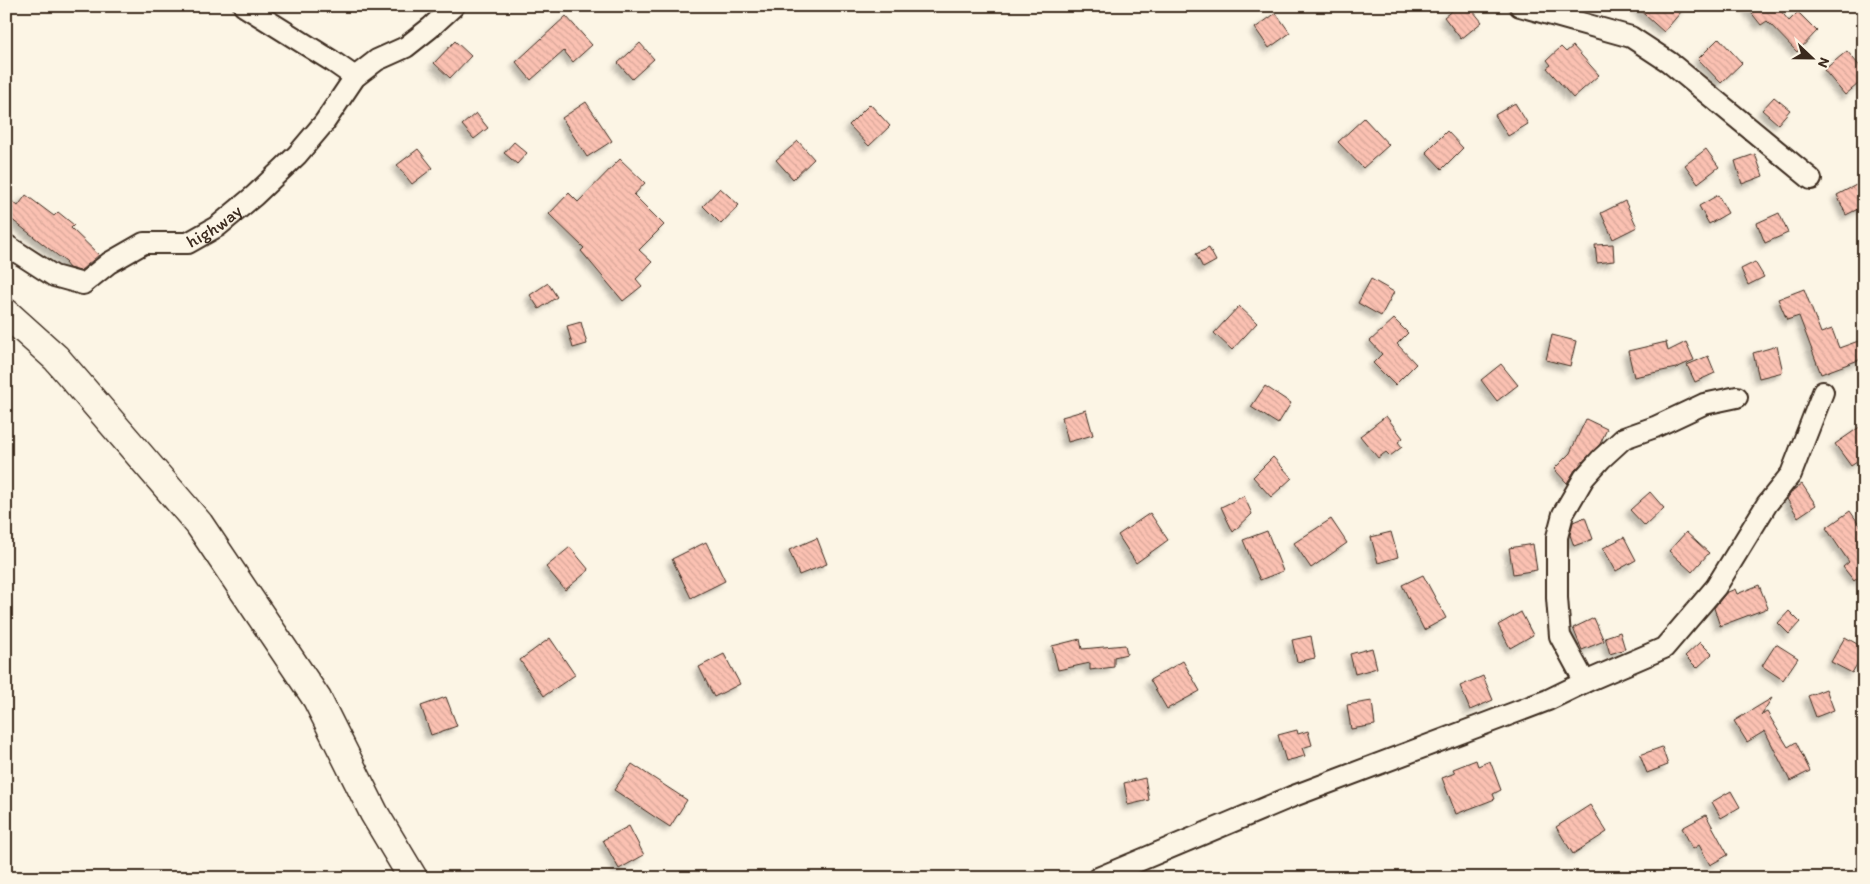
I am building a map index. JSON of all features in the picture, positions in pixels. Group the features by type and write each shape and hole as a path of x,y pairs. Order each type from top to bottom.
{"main road":[{"path":"6,312 56,358 199,524 317,699 374,813 414,878"}],"street":[{"path":"244,6 332,61 354,77 377,60 406,47 454,6"},
{"path":"1520,6 1631,37 1669,62 1811,179"},
{"name":"highway","path":"6,245 54,276 83,284 109,263 144,243 188,243 218,226 254,196 297,154 324,123 354,77"},
{"path":"1098,878 1291,797 1548,700 1664,648 1716,587 1767,504 1791,474 1823,392"},
{"path":"1585,682 1560,636 1557,598 1557,537 1563,514 1584,478 1624,438 1655,427 1704,404 1738,397"}],"building":[{"path":"1458,6 1469,6 1482,22 1461,39 1444,17"},
{"path":"1635,6 1686,6 1664,32"},
{"path":"1746,6 1785,6 1780,10 1789,21 1798,12 1817,31 1797,52 1767,21 1761,25"},
{"path":"1276,13 1290,33 1269,48 1255,28"},
{"path":"566,16 592,45 573,62 564,51 531,80 516,62"},
{"path":"1719,38 1742,63 1721,83 1698,59"},
{"path":"455,41 471,56 450,78 434,63"},
{"path":"640,43 654,59 632,79 618,63"},
{"path":"1573,46 1599,75 1573,98 1547,68 1551,65 1547,60 1561,47 1566,52"},
{"path":"1847,51 1864,71 1864,79 1845,95 1824,70"},
{"path":"1774,97 1790,110 1778,124 1762,110"},
{"path":"586,102 612,141 587,157 562,118"},
{"path":"1515,103 1528,124 1508,136 1495,115"},
{"path":"870,104 890,126 869,146 849,125"},
{"path":"476,113 488,128 474,139 462,125"},
{"path":"1364,118 1389,145 1363,168 1338,142"},
{"path":"1447,131 1463,148 1442,169 1426,152"},
{"path":"798,141 814,159 793,179 776,160"},
{"path":"514,142 527,153 517,164 504,153"},
{"path":"418,149 433,168 412,184 397,165"},
{"path":"1706,149 1719,167 1698,183 1685,165"},
{"path":"1755,154 1763,176 1742,184 1735,161"},
{"path":"620,159 645,183 634,195 664,225 639,250 652,262 636,279 642,286 623,301 581,251 584,248 549,214 569,193 578,202"},
{"path":"1856,185 1864,200 1864,206 1846,215 1837,195"},
{"path":"720,188 739,205 721,224 703,206"},
{"path":"26,195 54,216 58,212 74,225 71,228 99,255 80,271 69,268 66,262 6,215 6,196 18,206"},
{"path":"1718,195 1728,213 1709,224 1699,206"},
{"path":"1625,201 1637,227 1613,239 1601,213"},
{"path":"1779,213 1788,233 1765,243 1757,223"},
{"path":"1613,244 1614,261 1597,263 1595,245"},
{"path":"1209,248 1216,261 1203,268 1196,254"},
{"path":"1755,262 1764,277 1748,285 1741,269"},
{"path":"1371,279 1394,292 1381,316 1358,303"},
{"path":"548,283 557,297 539,309 530,295"},
{"path":"1804,289 1821,333 1832,329 1839,348 1864,339 1864,358 1821,374 1799,316 1787,320 1778,299"},
{"path":"1239,306 1257,323 1232,350 1214,333"},
{"path":"1394,319 1408,333 1397,344 1416,364 1395,385 1373,363 1382,354 1370,341"},
{"path":"581,322 587,344 573,348 567,326"},
{"path":"1552,335 1576,341 1570,366 1546,360"},
{"path":"1666,342 1668,351 1686,342 1694,360 1676,368 1634,377 1628,351"},
{"path":"1777,346 1783,372 1759,378 1753,353"},
{"path":"1708,356 1715,373 1695,382 1687,365"},
{"path":"1501,364 1518,385 1497,401 1481,380"},
{"path":"1265,386 1291,403 1278,424 1251,407"},
{"path":"1086,410 1093,435 1068,442 1062,417"},
{"path":"1386,416 1403,438 1398,442 1402,447 1390,456 1386,452 1378,458 1360,436"},
{"path":"1586,419 1607,429 1600,444 1575,470 1567,483 1554,469 1570,453"},
{"path":"1864,424 1864,457 1851,466 1835,444"},
{"path":"1273,457 1292,478 1271,497 1253,477"},
{"path":"1802,484 1816,505 1798,517 1787,499 1793,490"},
{"path":"1650,492 1664,508 1645,526 1630,510"},
{"path":"1244,496 1252,514 1233,532 1221,507"},
{"path":"1850,511 1864,531 1864,584 1859,577 1854,581 1843,567 1849,562 1826,528"},
{"path":"1150,513 1168,540 1136,563 1118,535"},
{"path":"1585,517 1593,539 1574,546 1570,535 1573,522"},
{"path":"1331,519 1347,543 1311,568 1294,543"},
{"path":"1267,531 1283,571 1260,580 1243,540"},
{"path":"1391,532 1398,557 1378,563 1371,537"},
{"path":"1686,532 1709,553 1692,572 1669,551"},
{"path":"1624,537 1636,560 1616,571 1603,548"},
{"path":"817,538 827,564 799,575 789,550"},
{"path":"706,542 725,581 691,598 672,559"},
{"path":"1533,544 1537,570 1513,574 1509,548"},
{"path":"570,547 589,570 565,590 546,567"},
{"path":"1423,575 1446,618 1424,630 1402,585"},
{"path":"1759,585 1768,608 1720,626 1714,608 1726,593 1735,589 1737,594"},
{"path":"1789,611 1800,622 1789,634 1778,623"},
{"path":"1521,612 1533,635 1510,648 1498,625"},
{"path":"1594,618 1604,641 1582,650 1573,628"},
{"path":"1620,632 1625,649 1610,654 1605,637"},
{"path":"1311,636 1315,658 1297,662 1292,640"},
{"path":"1845,637 1864,648 1864,652 1852,673 1831,662"},
{"path":"550,638 575,675 544,696 520,660"},
{"path":"1080,639 1082,649 1125,645 1127,654 1114,657 1114,667 1090,670 1090,663 1058,670 1052,646"},
{"path":"1700,642 1712,654 1697,668 1685,656"},
{"path":"1776,644 1798,658 1783,680 1762,666"},
{"path":"1372,648 1377,668 1355,674 1350,654"},
{"path":"724,654 740,684 714,697 699,667"},
{"path":"1183,661 1200,691 1167,709 1150,680"},
{"path":"1483,676 1493,700 1470,710 1460,686"},
{"path":"1826,689 1834,710 1816,717 1808,696"},
{"path":"446,697 457,726 431,735 421,706"},
{"path":"1772,698 1761,715 1767,712 1788,747 1796,742 1810,771 1790,781 1765,731 1747,742 1734,721"},
{"path":"1372,701 1375,725 1351,729 1347,705"},
{"path":"1297,730 1298,734 1308,731 1312,745 1302,748 1305,756 1286,761 1278,735"},
{"path":"1662,747 1668,765 1647,773 1640,755"},
{"path":"1476,760 1478,766 1490,761 1501,790 1493,794 1495,799 1456,814 1442,778 1455,773 1453,769"},
{"path":"632,764 687,800 670,827 614,790"},
{"path":"1145,778 1149,800 1128,805 1124,783"},
{"path":"1731,791 1740,807 1721,818 1712,802"},
{"path":"1590,805 1607,832 1573,854 1556,827"},
{"path":"1706,815 1728,855 1710,865 1699,845 1693,849 1682,828"},
{"path":"629,826 644,855 619,869 603,840"}]}
